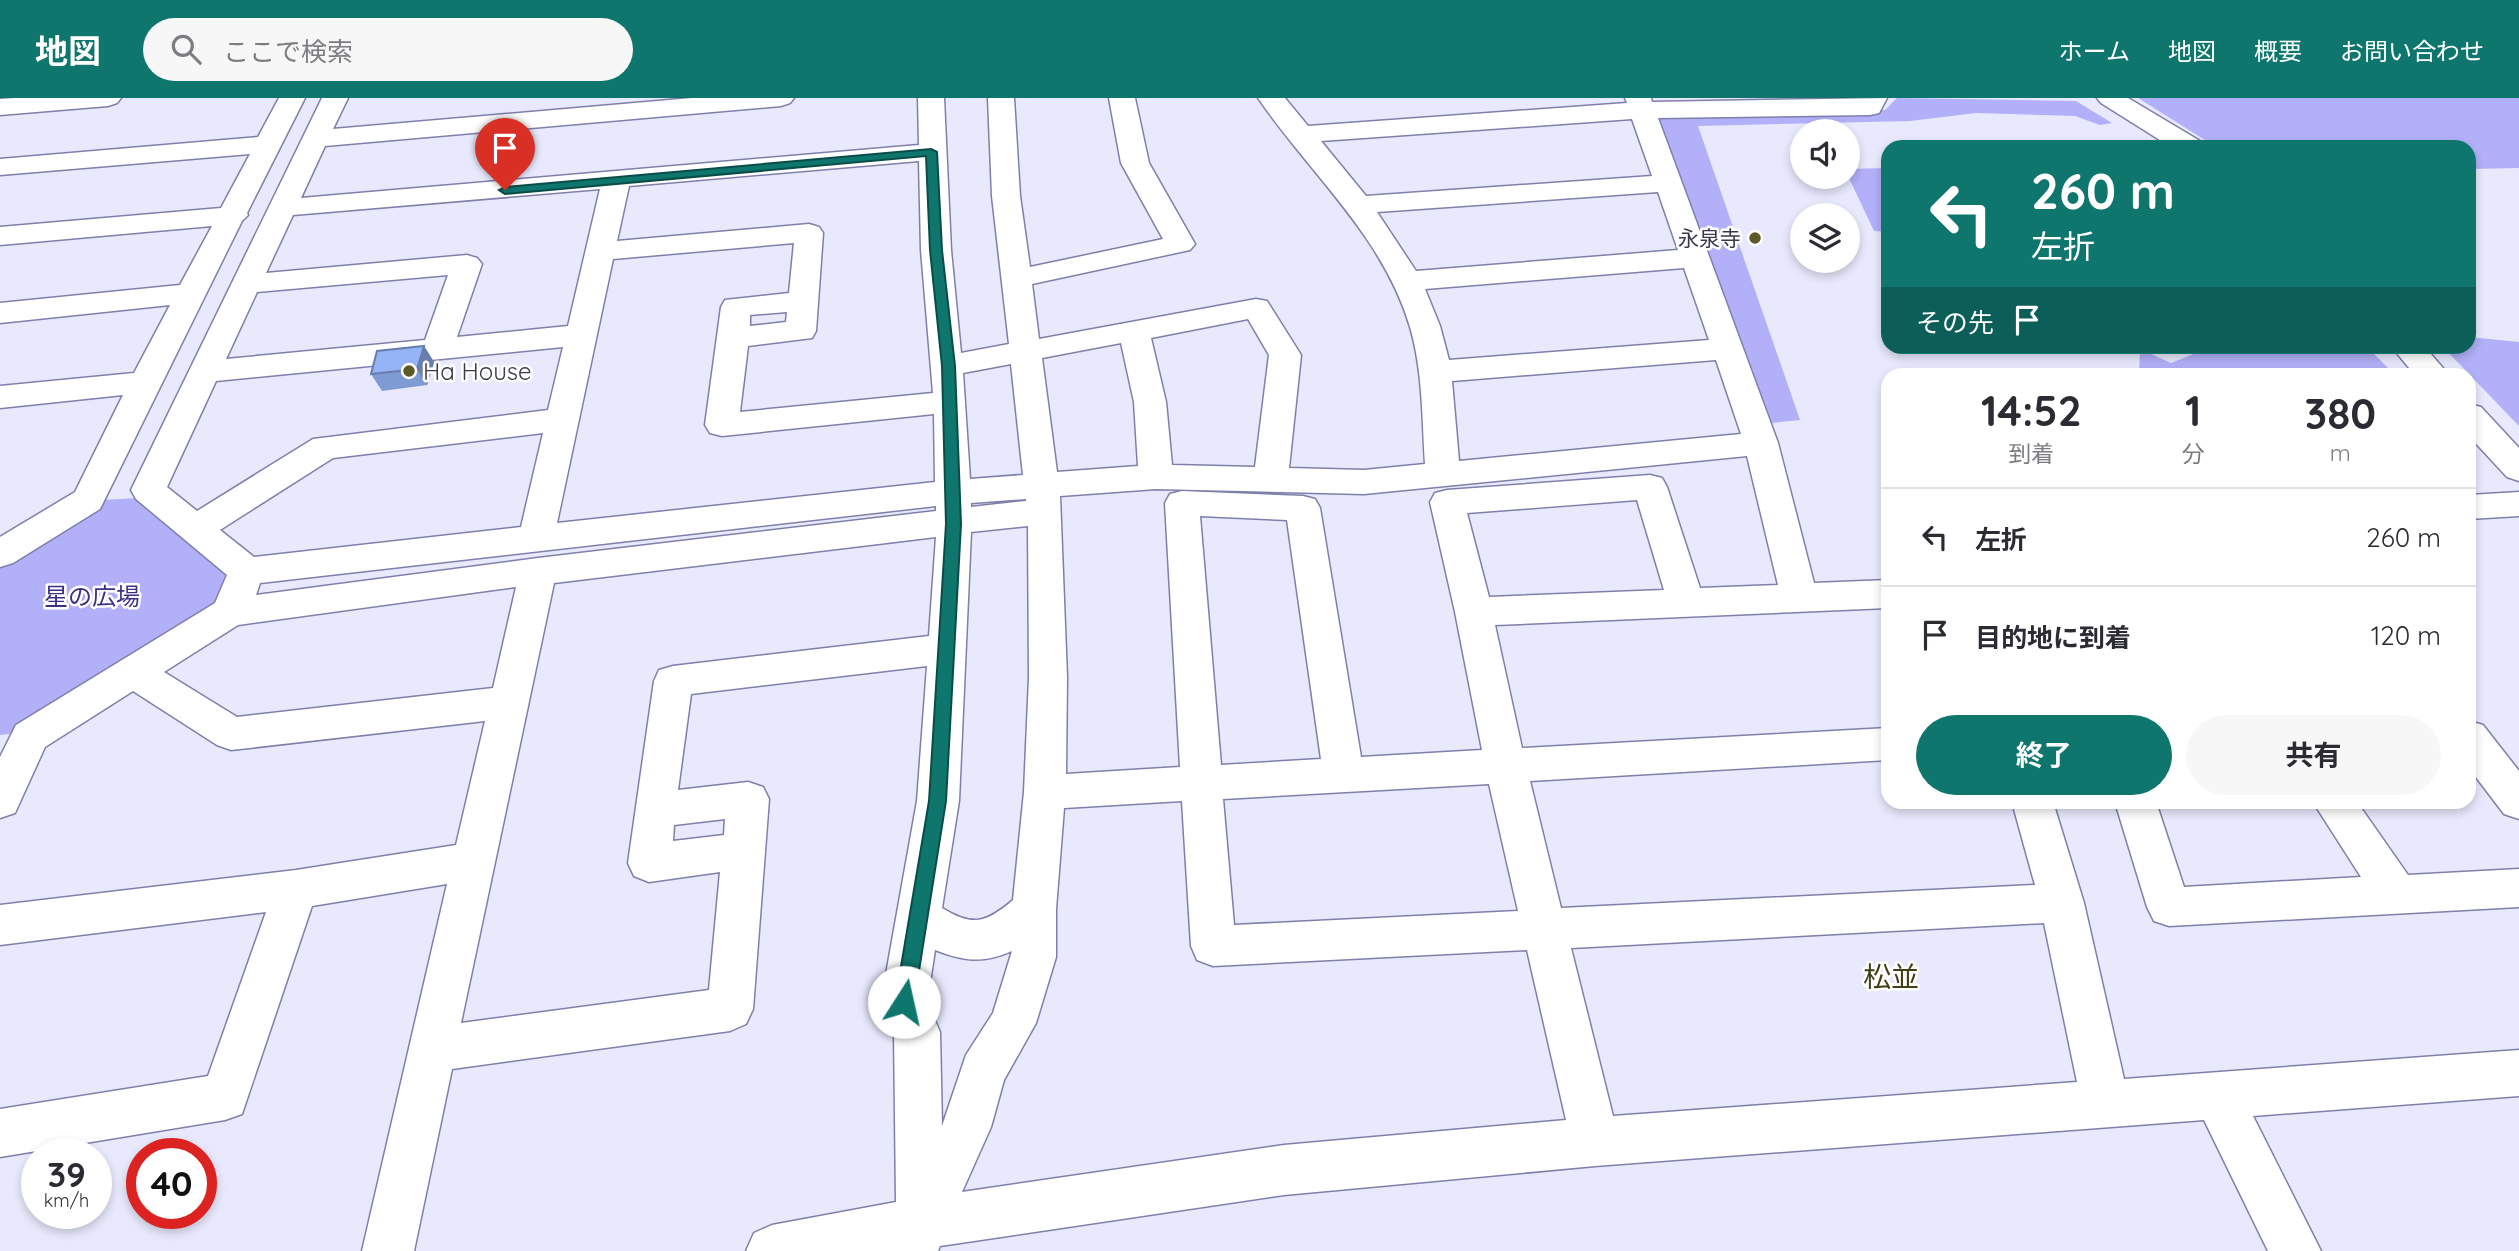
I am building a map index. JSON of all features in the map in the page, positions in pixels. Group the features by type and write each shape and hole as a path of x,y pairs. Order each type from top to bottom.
{"street":[{"path":"6,107 108,98"},
{"path":"0,553 88,500 145,382 234,215 292,98"},
{"path":"335,98 148,489 247,571 537,555 1043,498 1156,477 1364,482 1761,443"},
{"path":"315,139 637,104 781,98"},
{"path":"918,1237 917,1032 904,1002 938,801 953,508 949,384 936,250 931,98"},
{"path":"918,1237 967,1128 984,1071 1013,1023 1034,957 1034,909 1045,792 1048,677 1043,498 1006,196 1002,98"},
{"path":"1015,279 1180,244 1135,163 1122,98"},
{"path":"1271,98 1359,205 1406,281 1424,326 1434,372 1443,474"},
{"path":"1301,134 1641,104 1870,107 1874,98"},
{"path":"2110,98 2179,140"},
{"path":"1641,104 1693,258 1761,443 1798,598"},
{"path":"0,167 268,144"},
{"path":"282,208 931,152"},
{"path":"388,1251 510,702 562,420 615,181"},
{"path":"1359,205 1667,183"},
{"path":"0,236 234,215"},
{"path":"600,251 809,233 801,331 733,337 722,425 949,384 1024,352 1256,308 1285,355 1271,480"},
{"path":"1406,281 1693,258"},
{"path":"246,284 467,264 438,349"},
{"path":"0,313 192,293"},
{"path":"1134,332 1150,402 1156,477"},
{"path":"204,372 581,335"},
{"path":"1434,372 1726,349"},
{"path":"2413,354 2426,368"},
{"path":"0,397 145,382"},
{"path":"195,529 325,447 562,420"},
{"path":"2476,423 2519,469"},
{"path":"1595,1142 1542,927 1474,612 1447,502 1650,487 1686,603"},
{"path":"1343,774 1303,508 1182,503 1213,946 1542,927 2062,903"},
{"path":"2476,507 2519,504"},
{"path":"0,801 30,736 230,612 537,555"},
{"path":"230,612 247,571"},
{"path":"1474,612 1881,594"},
{"path":"433,1049 730,1009 743,850 649,863 673,681 946,649"},
{"path":"134,672 231,734 510,702"},
{"path":"1045,792 1881,744"},
{"path":"2476,746 2519,802"},
{"path":"2035,809 2062,903 2105,1102"},
{"path":"2138,809 2169,907 2519,888"},
{"path":"2339,809 2397,894"},
{"path":"0,925 296,889 474,861"},
{"path":"0,1133 225,1097 296,889"},
{"path":"919,918 944,934 974,943 999,937 1016,927 1034,909"},
{"path":"772,1251 918,1237 1284,1170 1595,1142 2519,1073"},
{"path":"2216,1094 2295,1251"}],"green space":[{"path":"1897,98 2076,101 2112,123 2100,125 2075,116 1976,113 1910,121 1790,119 1790,124 1698,126 1800,420 1772,423 1656,113 1885,110"},
{"path":"2138,98 2519,98 2519,168 2476,169 2476,140 2205,140"},
{"path":"1881,168 1881,232 1874,231 1854,189 1860,189 1860,169"},
{"path":"2476,338 2519,342 2519,426 2476,381 2476,368 2463,368 2450,354 2476,354"},
{"path":"2140,354 2151,354 2171,363 2194,354 2374,354 2388,368 2139,368"},
{"name":"星の広場","path":"137,498 233,577 217,610 19,733 0,735 0,561 102,500"}],"building":[{"path":"424,346 417,369 371,374 377,351"}],"place":[{"name":"永泉寺","path":"1755,238"},
{"name":"Ha House","path":"409,371"}],"district":[{"name":"松並","path":"1891,976"}],"route":[{"path":"505,190 931,152 936,250 948,366 954,524 938,801 904,1002"}]}
